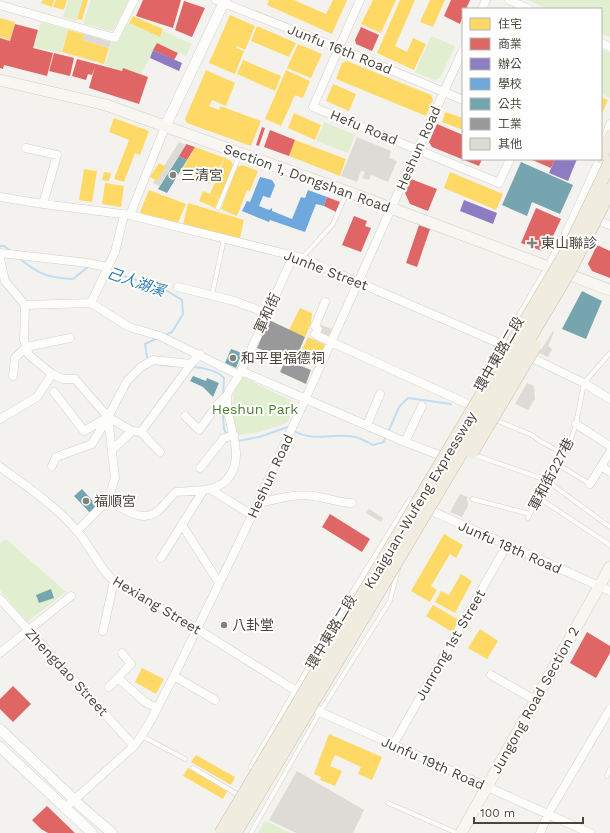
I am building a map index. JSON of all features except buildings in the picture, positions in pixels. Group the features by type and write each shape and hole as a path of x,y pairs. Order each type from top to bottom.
{"highway":[{"path":"602,156 610,136"},
{"name":"Kuaiguan-Wufeng Expressway","path":"221,833 562,261 610,163"},
{"name":"Kuaiguan-Wufeng Expressway","path":"235,833 571,272 610,190"},
{"path":"246,833 544,332 571,272"}],"main road":[{"name":"Section 1, Dongshan Road","path":"0,80 106,105 348,192 548,267 571,272 610,290"},
{"name":"Jungong Road Section 2","path":"461,833 610,567"}],"street":[{"path":"0,5 115,38 134,0"},
{"name":"Hefu Road","path":"360,0 313,106 499,183 510,160"},
{"path":"509,0 527,8"},
{"path":"91,303 115,252 127,215 221,1"},
{"name":"Junfu 16th Road","path":"221,1 462,100"},
{"name":"Heshun Road","path":"64,809 134,746 142,736 174,676 306,400 417,149 462,52"},
{"name":"環中東路二段","path":"602,154 610,124"},
{"name":"環中東路二段","path":"602,156 610,143"},
{"path":"26,148 57,155 43,204"},
{"name":"環中東路二段","path":"215,833 297,690 470,405 548,267 569,227 600,160"},
{"name":"Junhe Street","path":"0,197 127,215 302,258 527,355 584,383 610,399"},
{"name":"環中東路二段","path":"240,833 317,710 399,565 527,355 610,202"},
{"path":"600,221 610,225"},
{"path":"4,252 88,263 105,272"},
{"name":"軍和街","path":"185,416 199,430 218,404 226,397 240,373 293,256"},
{"path":"0,259 6,282 24,305 24,340 29,355 52,374 63,379 75,379 108,417 136,431 160,452"},
{"path":"178,287 212,295 266,313"},
{"path":"325,302 315,326 318,329 316,334 470,405"},
{"path":"24,305 91,303 129,327 163,337 240,373 439,455"},
{"path":"13,376 15,358 26,347 70,338"},
{"path":"112,450 136,431 200,354"},
{"path":"52,466 56,458 92,444 127,381 141,367 152,360 189,366"},
{"path":"0,419 37,397 52,374"},
{"path":"54,392 84,431 108,417"},
{"path":"367,425 380,394"},
{"path":"108,500 139,517 150,517 161,509 176,492 206,490 221,485 231,474 235,462 230,436 226,397"},
{"path":"405,442 422,406"},
{"path":"77,531 108,500 115,478 108,417"},
{"path":"576,424 610,446"},
{"path":"200,468 230,436"},
{"path":"590,484 610,452"},
{"path":"601,466 610,472"},
{"name":"Hexiang Street","path":"0,468 64,517 77,531 102,571 114,582 197,629 297,690 317,710"},
{"path":"206,490 252,515"},
{"path":"161,558 206,490"},
{"path":"258,503 298,495 319,497 330,501 352,503"},
{"name":"Junfu 18th Road","path":"411,502 610,591"},
{"path":"182,525 219,583"},
{"name":"Junrong 1st Street","path":"393,745 507,545"},
{"path":"103,631 114,582"},
{"path":"0,653 71,596"},
{"name":"Zhengdao Street","path":"0,599 134,746"},
{"path":"109,687 131,664 122,653"},
{"path":"490,675 535,700"},
{"path":"174,676 215,700"},
{"path":"118,678 140,698 157,708"},
{"path":"540,833 548,814 606,724 610,709"},
{"name":"Junfu 19th Road","path":"317,710 590,833"},
{"path":"0,729 112,833"},
{"path":"0,747 64,809 92,833"}],"lane":[{"path":"218,208 240,153"},
{"path":"302,258 333,224 348,192"},
{"path":"212,295 224,238"},
{"path":"584,383 610,353"},
{"name":"軍和街227巷","path":"472,499 529,516 539,498 546,480 569,446 576,424 584,383"},
{"path":"489,417 532,435 564,454"},
{"path":"467,452 546,480 610,527"},
{"path":"557,464 590,484"},
{"path":"539,498 610,545"},
{"name":"環中東路二段","path":"251,833 317,710"},
{"path":"142,736 185,759"},
{"path":"193,768 237,794"},
{"path":"607,776 610,769"},
{"path":"388,803 456,833"}],"green space":[{"path":"68,0 83,0 76,21 63,17"},
{"path":"91,0 129,0 113,30 110,31 83,23"},
{"path":"528,0 610,0 610,37 602,33 602,8 546,8"},
{"path":"41,22 68,30 61,53 33,47"},
{"path":"128,23 160,37 163,31 192,44 186,56 157,43 141,75 123,68 122,71 105,65 112,42 119,41"},
{"path":"431,36 455,46 440,78 435,80 415,72"},
{"path":"602,49 610,53 610,98 602,94"},
{"path":"324,122 355,135 348,153 316,141"},
{"name":"Heshun Park","path":"240,376 296,403 287,423 260,432 234,436 232,413 233,399"},
{"path":"6,539 66,592 27,622 0,590 0,543"},
{"path":"265,821 268,822 291,833 258,833"}],"waterway":[{"name":"己人湖溪","path":"0,246 4,246 11,251"},
{"name":"己人湖溪","path":"19,258 32,268 57,278 73,279 89,266"},
{"name":"己人湖溪","path":"109,272 161,287 182,300 183,314 172,332 165,335"},
{"name":"己人湖溪","path":"148,359 145,344 158,338"},
{"name":"己人湖溪","path":"155,364 172,366"},
{"name":"己人湖溪","path":"193,367 210,370 218,373 224,378 223,396"},
{"name":"己人湖溪","path":"389,430 399,407 408,398 451,404"},
{"name":"己人湖溪","path":"222,404 224,429 227,435"},
{"name":"己人湖溪","path":"238,441 259,437 288,427 290,428"},
{"name":"己人湖溪","path":"294,431 317,437 355,437 373,445 384,442 385,438"}],"place":[{"name":"三清宮","path":"173,175"},
{"name":"東山聯診","path":"532,243"},
{"name":"和平里福德祠","path":"233,358"},
{"name":"福順宮","path":"86,501"},
{"name":"八卦堂","path":"224,625"}]}
